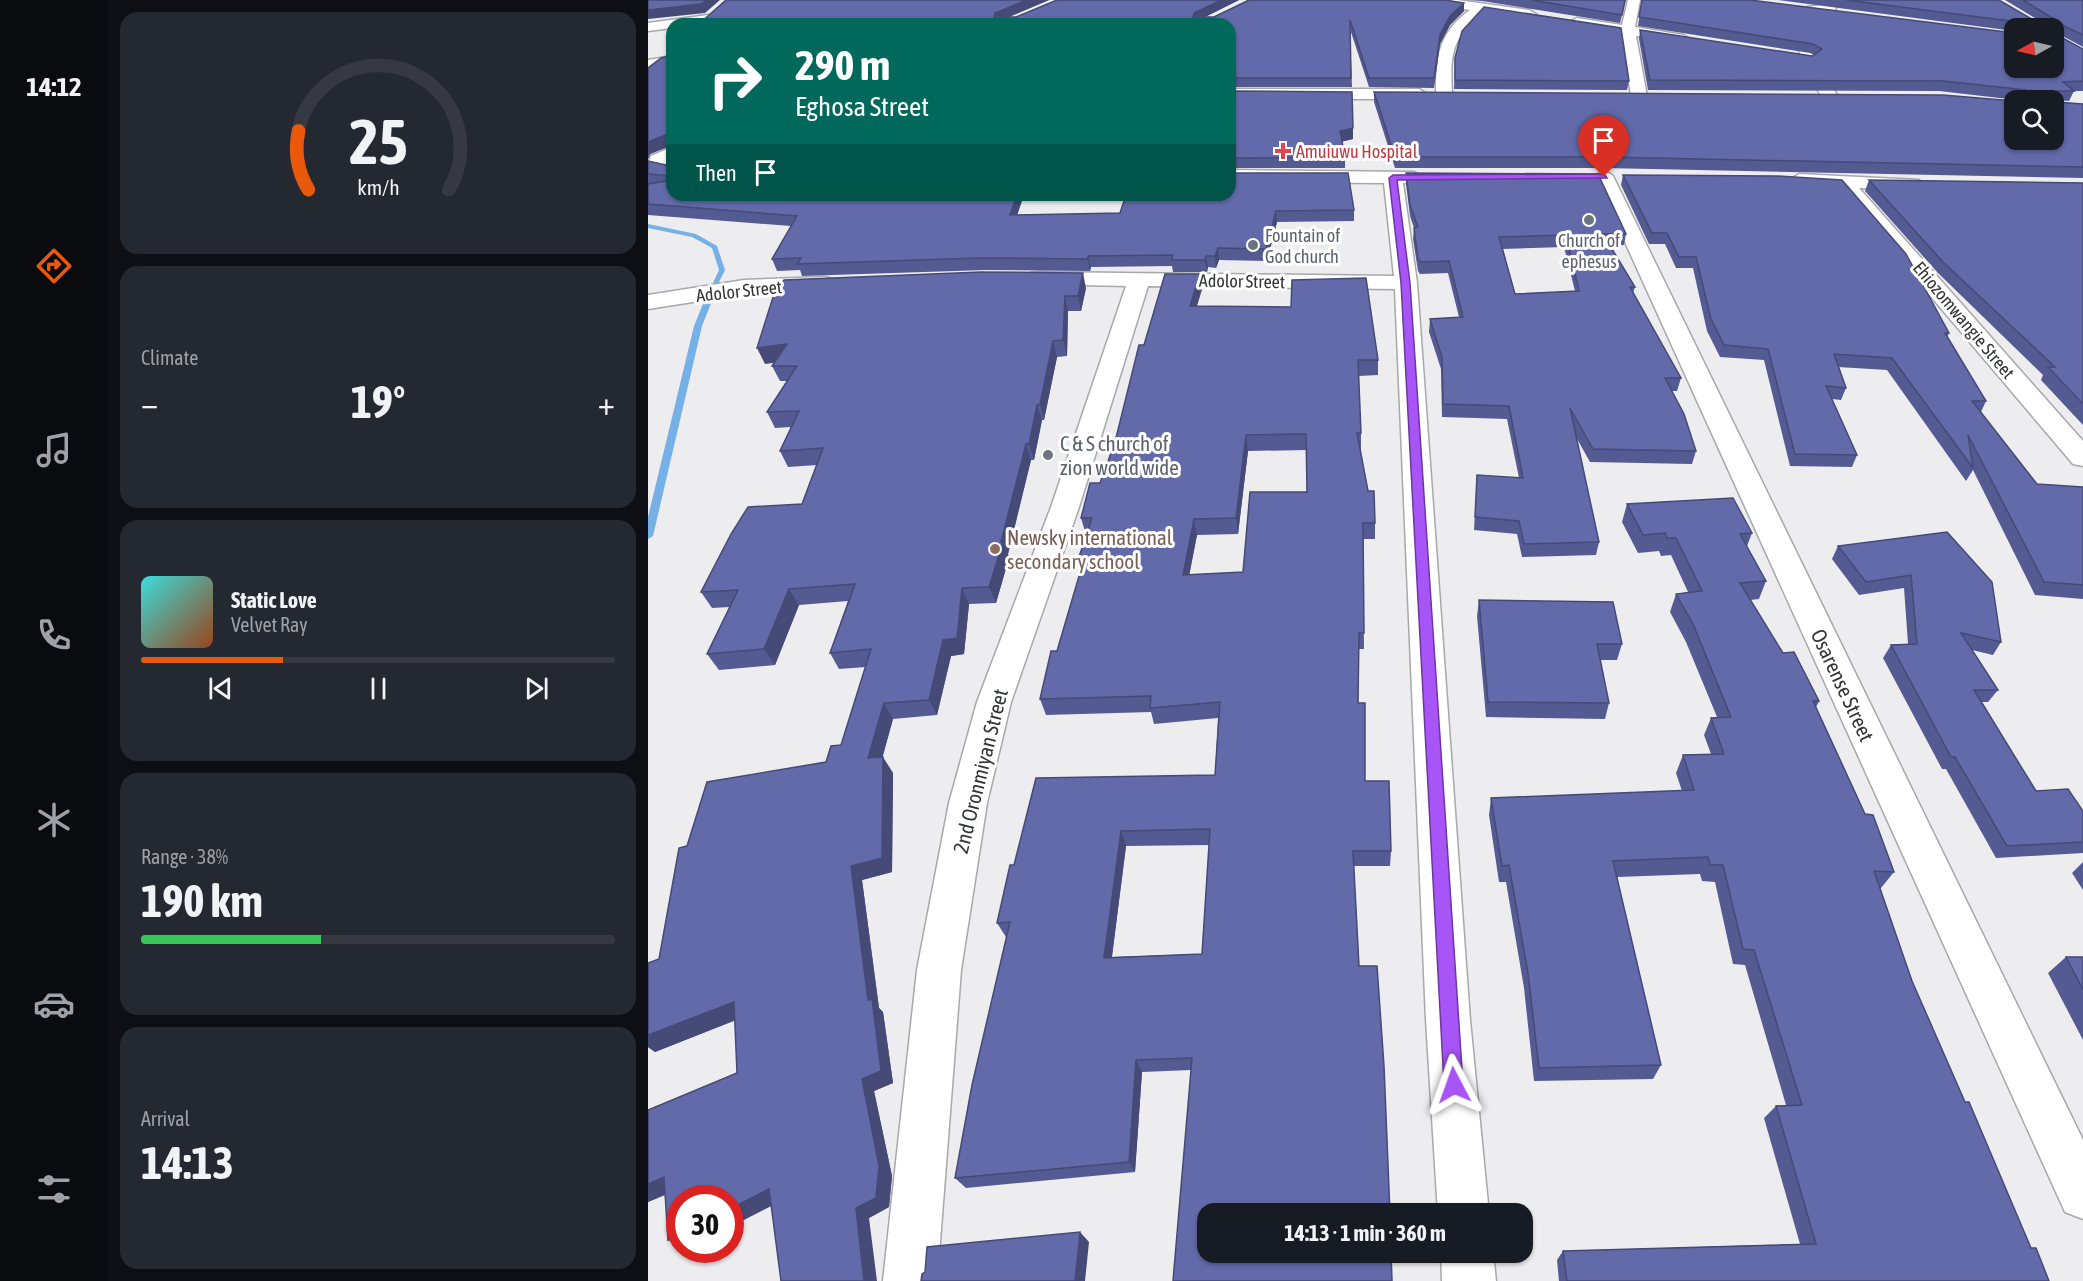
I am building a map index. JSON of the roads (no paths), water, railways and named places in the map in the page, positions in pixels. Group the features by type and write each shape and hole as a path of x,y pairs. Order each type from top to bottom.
{"street":[{"path":"1430,0 1538,16"},
{"path":"1634,0 1628,30 1639,96"},
{"path":"1827,0 1829,8 1809,12 1796,24 1804,58 1830,97"},
{"path":"1236,94 1449,94 1443,60 1458,24 1482,7"},
{"path":"1786,9 1843,16"},
{"path":"1561,19 1696,41"},
{"path":"648,27 666,25"},
{"path":"648,64 666,61"},
{"path":"1806,97 1851,97"},
{"path":"1236,176 1428,178"},
{"name":"Osarense Street","path":"1604,177 2083,1194"},
{"path":"1393,178 1406,283 1448,1020 1463,1203"},
{"path":"1785,179 1845,183 1927,184"},
{"name":"Ehiozomwangie Street","path":"1845,183 2083,458"},
{"name":"Adolor Street","path":"1020,278 1406,283"},
{"name":"2nd Oronmiyan Street","path":"910,1281 939,970 968,803 994,702 1065,507 1139,280"},
{"name":"Adolor Street","path":"648,302 744,287 847,283"},
{"path":"1468,1263 1469,1281"}],"waterway":[{"path":"648,226 694,235 715,247 722,270 716,283"},
{"path":"648,536 698,326 708,301"}],"place":[{"name":"Amuiuwu Hospital","path":"1283,151"},
{"name":"Church of ephesus","path":"1589,220"},
{"name":"Fountain of God church","path":"1253,245"},
{"name":"C & S church of zion world wide","path":"1048,455"},
{"name":"Newsky international secondary school","path":"995,549"}]}
